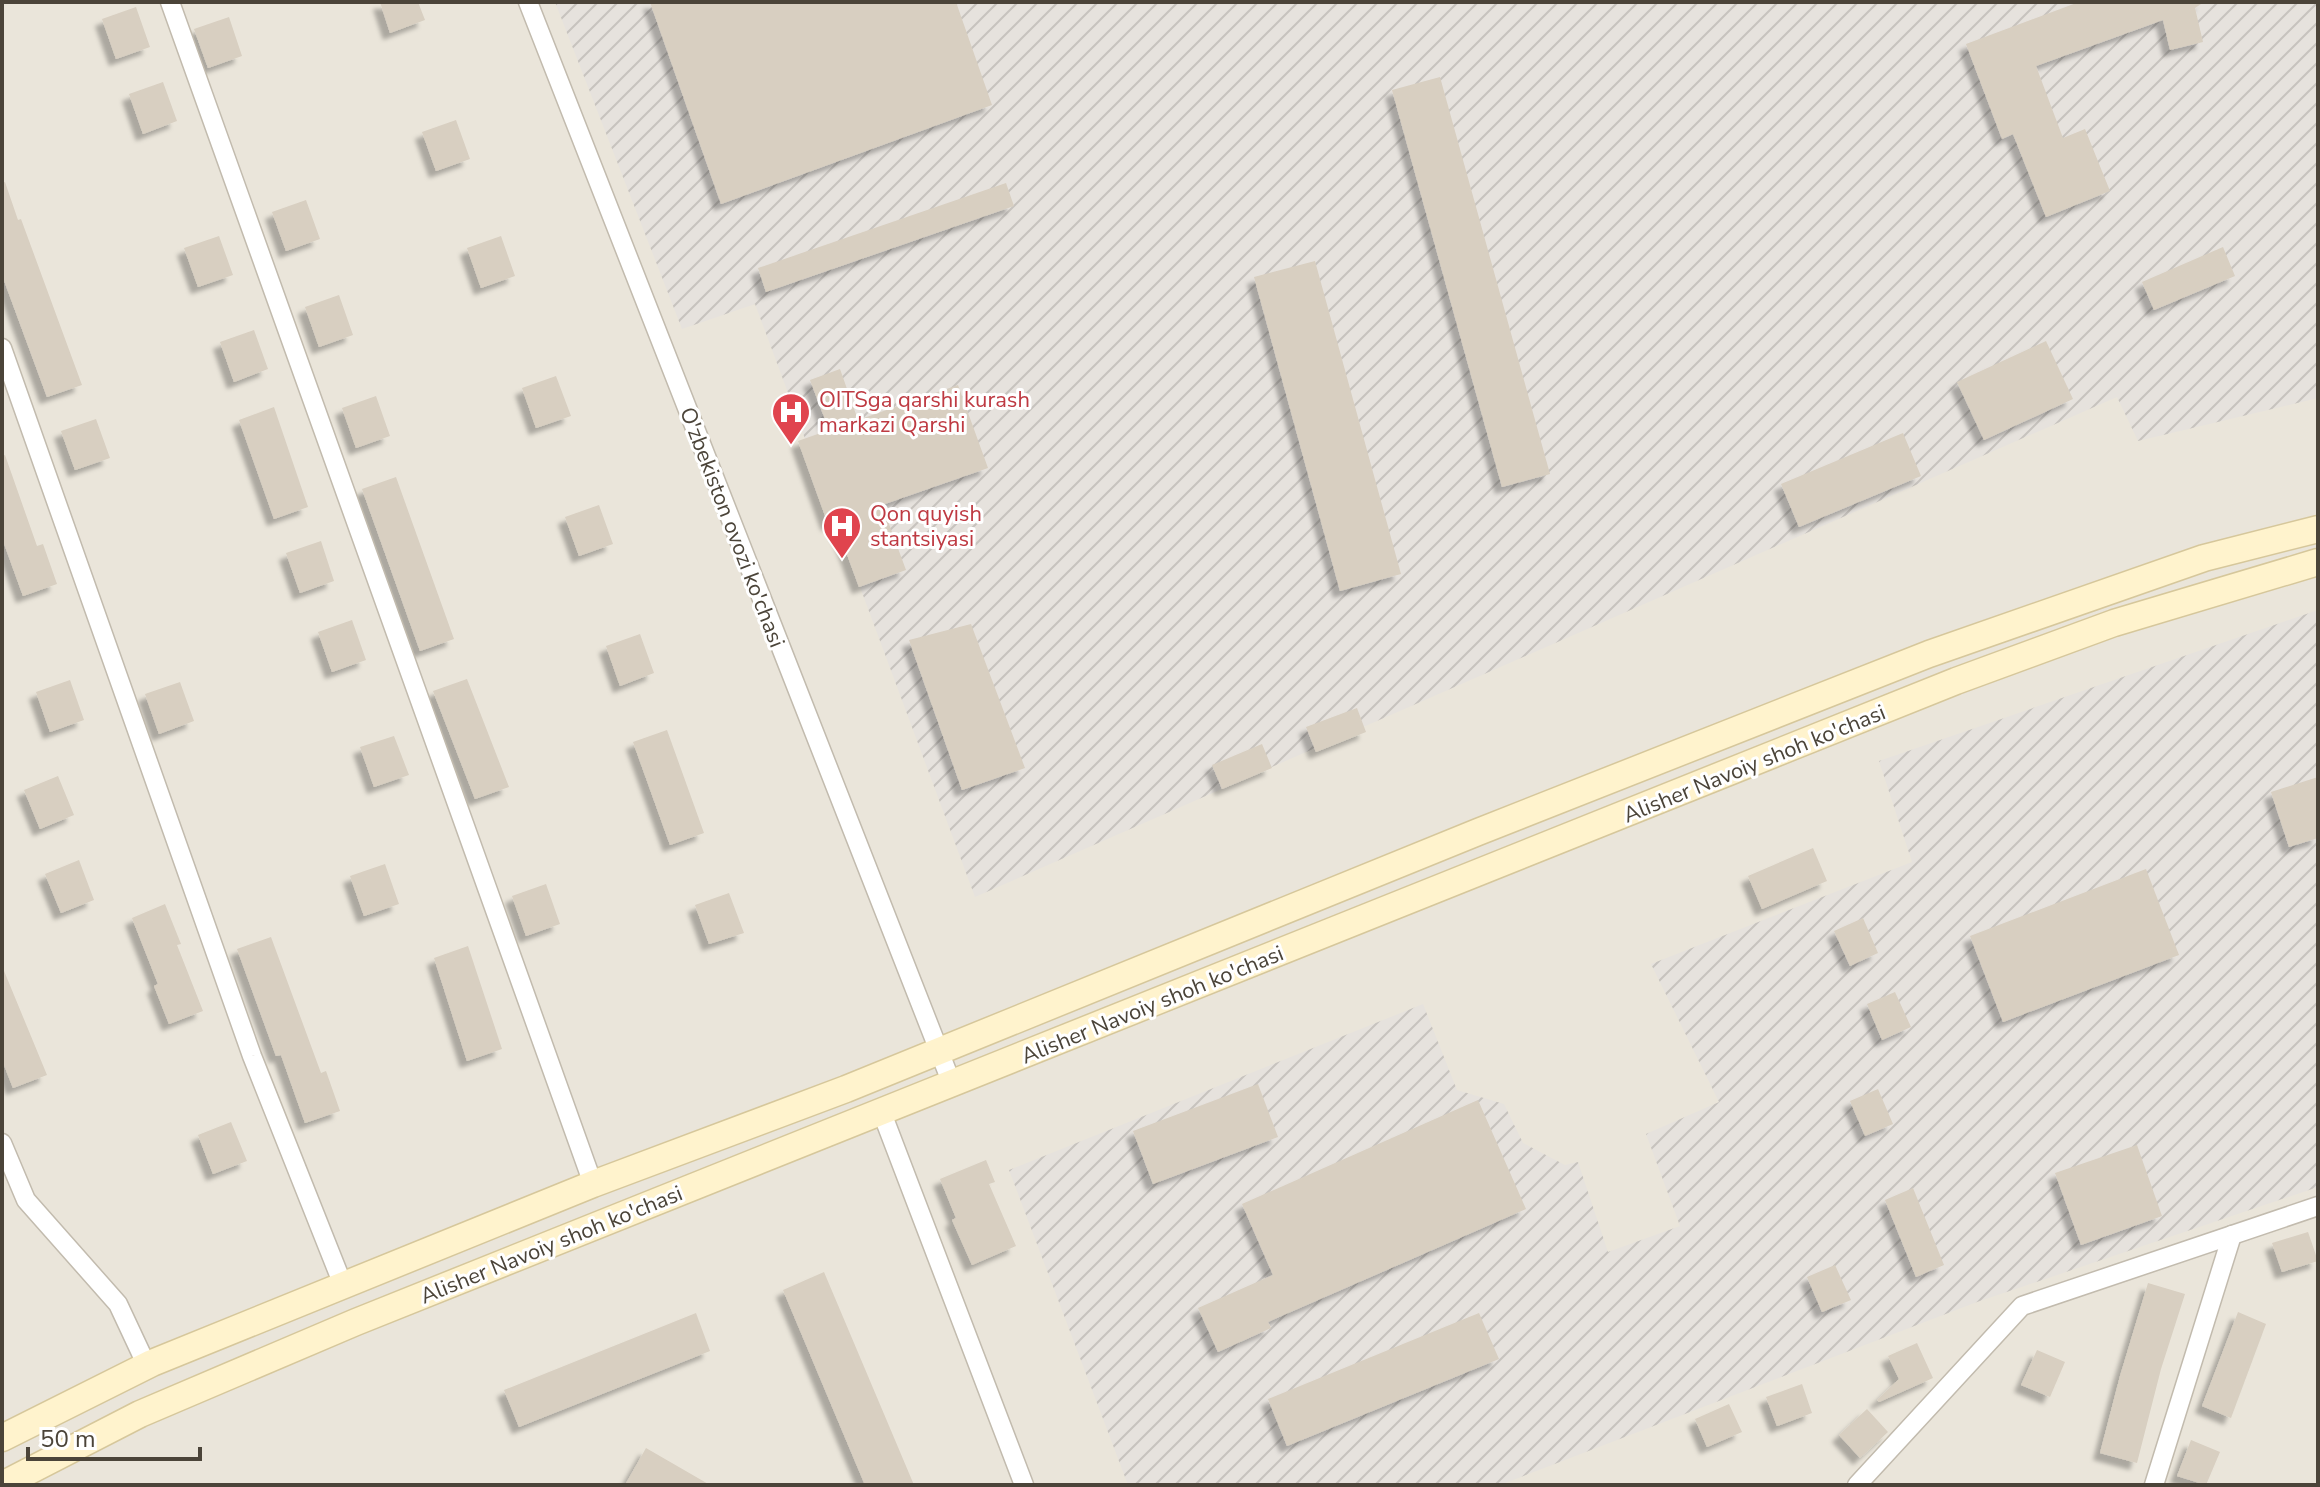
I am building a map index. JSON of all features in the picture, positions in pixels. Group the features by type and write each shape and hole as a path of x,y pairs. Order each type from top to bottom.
{"main road":[{"name":"Alisher Navoiy shoh ko'chasi","path":"2,1438 147,1366 343,1285 593,1184 846,1089 1478,832 1929,654 2204,558 2318,529"},
{"name":"Alisher Navoiy shoh ko'chasi","path":"2,1485 140,1414 342,1327 1956,681 2114,623 2318,562"}],"street":[{"path":"170,2 593,1184"},
{"name":"O'zbekiston ovozi ko'chasi","path":"528,2 952,1084"},
{"path":"2,348 252,1056 343,1285"},
{"path":"882,1113 1024,1485"},
{"path":"2,1143 26,1200 118,1304 147,1366"},
{"path":"1857,1485 2022,1306 2318,1206"},
{"path":"2154,1485 2232,1235"}],"shaded area":[{"path":"2,2 2318,2 2318,1485 2,1485"},
{"path":"555,2 2318,2 2318,398 2138,441 2117,397 975,897 755,304 682,329"},
{"path":"2318,610 2318,1187 1977,1302 1500,1485 1128,1485 1009,1170 1423,1004 1457,1090 1504,1104 1523,1143 1565,1165 1578,1162 1608,1252 1680,1226 1646,1134 1719,1102 1651,964 1912,862 1879,761"}],"building":[{"path":"380,2 418,2 425,20 390,33"},
{"path":"650,2 956,2 992,105 721,204"},
{"path":"2079,2 2204,2 2195,8 2203,42 2170,50 2163,20 2036,66 2063,138 2085,129 2110,191 2046,217 2013,134 2002,139 1966,44"},
{"path":"136,7 150,47 116,59 102,19"},
{"path":"229,17 242,56 208,68 194,29"},
{"path":"1440,77 1550,474 1502,487 1392,90"},
{"path":"163,82 177,121 143,134 129,94"},
{"path":"456,120 470,159 436,171 422,132"},
{"path":"5,182 82,385 47,397 2,275 2,183"},
{"path":"1006,183 1014,206 766,292 758,268"},
{"path":"306,200 320,239 286,251 272,212"},
{"path":"219,236 233,275 198,287 184,248"},
{"path":"501,236 515,276 481,288 467,248"},
{"path":"2223,247 2235,276 2154,310 2142,282"},
{"path":"1315,261 1401,574 1340,591 1254,277"},
{"path":"339,295 353,335 319,347 305,307"},
{"path":"254,330 268,369 234,382 220,342"},
{"path":"2046,341 2073,399 1984,440 1957,382"},
{"path":"840,369 858,420 958,385 988,468 882,505 906,570 859,587 835,522 828,524 798,441 829,430 810,380"},
{"path":"556,376 571,416 536,428 522,388"},
{"path":"376,396 390,436 356,448 342,408"},
{"path":"274,407 308,507 274,519 239,420"},
{"path":"96,419 110,458 75,470 61,431"},
{"path":"1903,433 1921,476 1799,527 1781,484"},
{"path":"5,455 37,546 43,544 57,584 23,596 2,538 2,456"},
{"path":"396,477 454,639 420,651 362,489"},
{"path":"599,505 613,544 579,556 565,517"},
{"path":"321,541 334,581 300,593 286,553"},
{"path":"352,620 366,660 332,672 318,632"},
{"path":"971,624 1025,768 962,790 909,640"},
{"path":"640,634 654,673 620,686 606,646"},
{"path":"467,679 509,787 475,799 433,691"},
{"path":"70,680 84,720 50,732 36,692"},
{"path":"180,682 194,721 159,734 145,694"},
{"path":"1357,708 1366,732 1316,752 1306,727"},
{"path":"667,730 704,833 670,845 633,742"},
{"path":"394,736 409,775 374,787 360,747"},
{"path":"1262,744 1272,768 1222,789 1212,765"},
{"path":"58,776 74,815 40,829 24,790"},
{"path":"2318,777 2318,838 2289,847 2271,792"},
{"path":"1813,848 1827,881 1762,909 1748,876"},
{"path":"79,860 94,900 61,913 45,874"},
{"path":"385,864 399,904 364,916 350,876"},
{"path":"2146,869 2179,955 2003,1022 1970,936"},
{"path":"546,884 560,924 526,936 512,896"},
{"path":"729,893 744,933 709,944 695,905"},
{"path":"165,904 181,944 177,945 203,1011 169,1024 154,986 158,984 132,918"},
{"path":"1863,918 1878,953 1850,966 1834,931"},
{"path":"271,937 321,1073 326,1071 340,1111 305,1123 281,1055 276,1056 237,949"},
{"path":"468,946 502,1049 467,1061 434,958"},
{"path":"2,966 47,1075 13,1088 2,1060"},
{"path":"1895,992 1911,1027 1882,1040 1867,1004"},
{"path":"1258,1084 1278,1137 1153,1184 1133,1131"},
{"path":"1878,1089 1893,1124 1865,1136 1850,1101"},
{"path":"1478,1100 1526,1209 1268,1322 1271,1328 1218,1352 1198,1308 1273,1275 1242,1204"},
{"path":"231,1122 247,1161 213,1174 198,1135"},
{"path":"2137,1145 2162,1216 2081,1245 2055,1173"},
{"path":"986,1160 995,1182 989,1184 1016,1246 972,1265 952,1220 956,1218 940,1179"},
{"path":"1913,1188 1944,1265 1916,1277 1885,1200"},
{"path":"2308,1232 2318,1261 2282,1272 2272,1243"},
{"path":"1835,1265 1851,1300 1822,1312 1807,1277"},
{"path":"824,1272 914,1485 865,1485 783,1290"},
{"path":"2148,1283 2185,1294 2161,1369 2137,1463 2100,1453"},
{"path":"2238,1312 2266,1324 2231,1418 2202,1406"},
{"path":"696,1313 710,1351 519,1427 504,1390"},
{"path":"1479,1313 1499,1359 1287,1446 1268,1399"},
{"path":"1917,1343 1933,1378 1879,1402 1877,1400 1899,1379 1888,1356"},
{"path":"2037,1350 2065,1362 2050,1397 2021,1385"},
{"path":"1802,1384 1812,1413 1777,1426 1766,1397"},
{"path":"1729,1404 1742,1432 1707,1447 1695,1419"},
{"path":"1867,1409 1888,1432 1860,1458 1839,1435"},
{"path":"2191,1440 2220,1452 2206,1485 2177,1476"},
{"path":"646,1448 710,1485 625,1485"}],"place":[{"name":"OITSga qarshi kurash markazi Qarshi","path":"791,446"},
{"name":"Qon quyish stantsiyasi","path":"842,560"}]}
